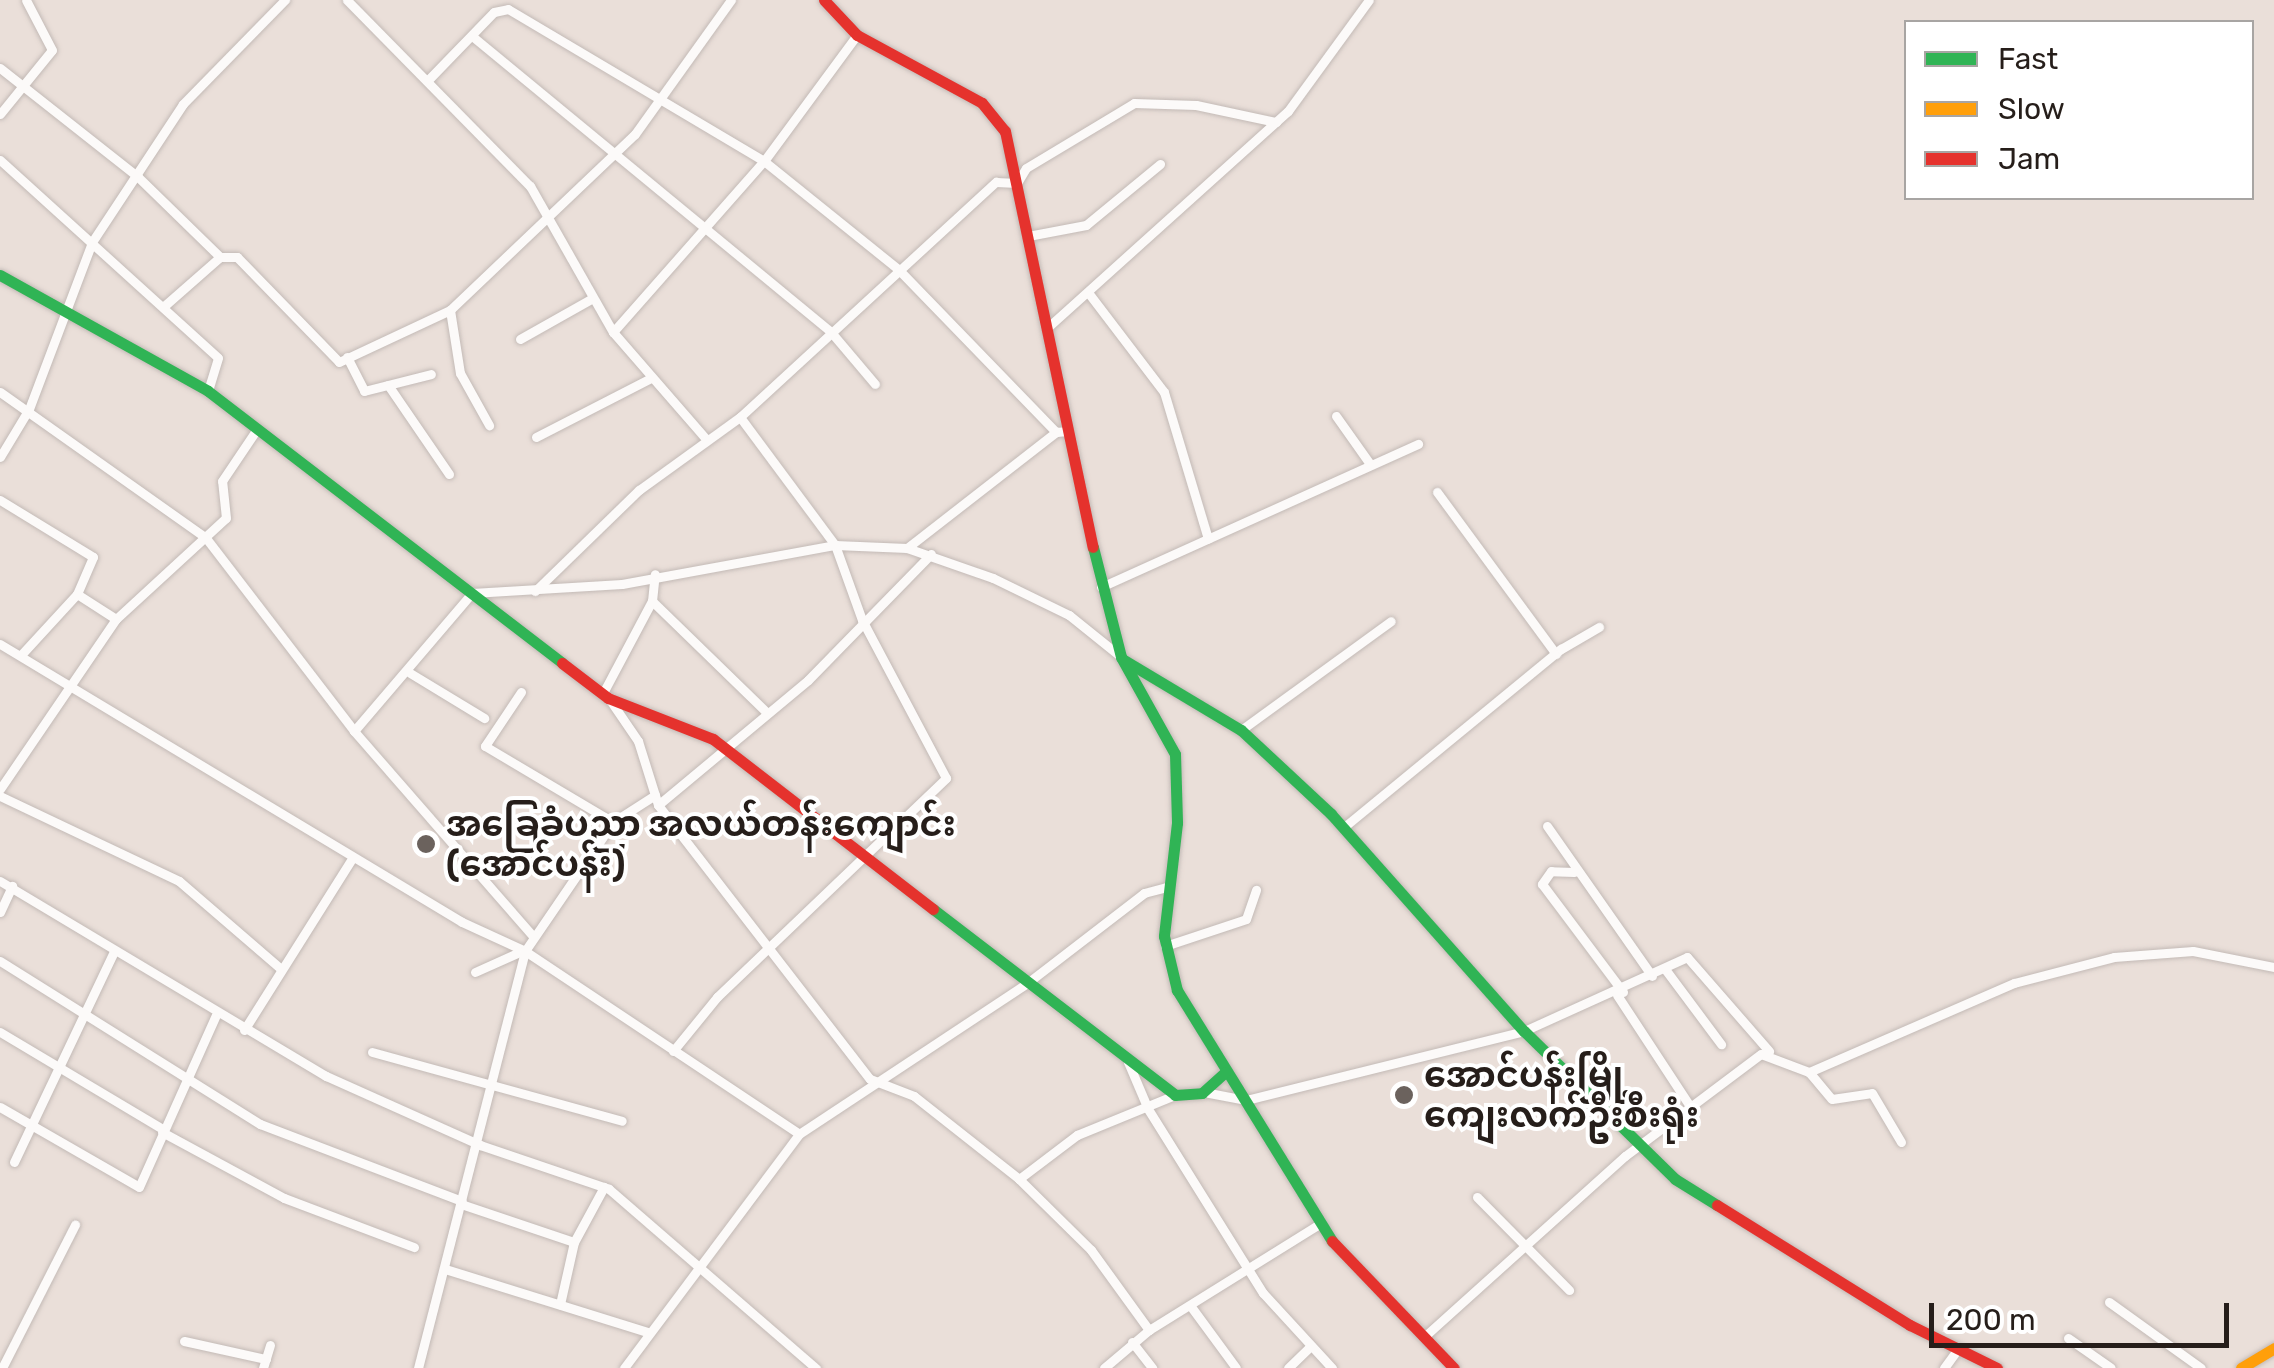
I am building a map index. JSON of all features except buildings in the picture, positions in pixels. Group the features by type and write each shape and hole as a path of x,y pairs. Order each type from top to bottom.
{"street":[{"path":"0,114 52,50 26,0"},
{"path":"0,457 29,409 92,242 183,104 285,0"},
{"path":"347,0 429,79 530,186 591,300 613,332 706,440"},
{"path":"163,307 220,257 236,257 333,360 450,310 614,154 659,104 732,0"},
{"path":"824,0 857,35 982,103 1005,131 1047,328 1062,431 1101,587 1121,657 1176,754 1177,823 1166,887 1165,946 1177,990 1321,1223 1363,1278 1454,1368"},
{"path":"1047,328 1090,294 1276,122 1369,0"},
{"path":"429,79 494,12 508,9 659,104 764,161 899,270 1062,431"},
{"path":"613,332 764,161 857,35"},
{"path":"472,36 614,154 706,224 831,332 874,384"},
{"path":"0,68 138,177 220,257"},
{"path":"1017,183 1026,168 1134,103 1196,105 1276,122"},
{"path":"0,160 218,358 208,391"},
{"path":"1028,236 1086,226 1160,164"},
{"path":"534,592 600,524 740,418 996,182 1017,183"},
{"path":"0,275 66,308 208,391 606,696 722,747 1026,984 1175,1094"},
{"path":"1090,294 1164,392 1208,538"},
{"path":"520,339 591,300"},
{"path":"450,310 460,373 489,425"},
{"path":"347,357 360,390 431,374"},
{"path":"536,437 649,378"},
{"path":"388,385 449,474"},
{"path":"0,392 206,538 354,731 532,935"},
{"path":"1336,416 1370,464"},
{"path":"674,1051 768,946 946,778 862,620 835,544 740,418"},
{"path":"257,429 229,462 222,481 226,518 116,619 68,685 0,792 179,881 281,969"},
{"path":"907,548 1062,431"},
{"path":"1101,587 1418,444"},
{"path":"1437,492 1556,654"},
{"path":"0,500 93,558 77,594 21,655"},
{"path":"472,593 534,592 835,544 907,548 932,554 1040,598 1121,657 1241,730 1344,828 1524,1032 1637,1146 1696,1194 1958,1349 1997,1368"},
{"path":"420,1367 532,935 613,822 657,800 766,712 932,554"},
{"path":"606,696 652,600 655,574"},
{"path":"354,731 410,673 472,593"},
{"path":"77,594 116,619"},
{"path":"652,600 766,712"},
{"path":"1241,730 1391,622"},
{"path":"1344,828 1556,654 1600,627"},
{"path":"0,644 353,857 525,951 800,1134"},
{"path":"410,673 484,718"},
{"path":"520,692 485,746 613,822"},
{"path":"606,696 638,741 657,800 870,1078 879,1078 1020,1179 1091,1250 1148,1330"},
{"path":"1547,826 1574,872 1652,976"},
{"path":"244,1030 353,857"},
{"path":"1574,872 1551,871 1542,884 1620,993 1690,1106"},
{"path":"0,881 244,1030 480,1145 604,1187 816,1368"},
{"path":"0,912 12,886"},
{"path":"624,1368 696,1264 800,1134 1026,984 1144,893 1166,887"},
{"path":"1165,946 1246,919 1256,890"},
{"path":"14,1162 114,951"},
{"path":"476,972 525,951"},
{"path":"1020,1179 1077,1136 1148,1109 1175,1094 1204,1092 1246,1100 1524,1032 1620,993 1665,969 1695,960 1769,1052 1792,1071 1809,1072 2014,983 2114,957 2192,951 2274,967"},
{"path":"0,961 188,1074 260,1124 573,1244"},
{"path":"1665,969 1722,1044"},
{"path":"0,1106 139,1187 216,1015"},
{"path":"0,1032 57,1069 284,1198 414,1246"},
{"path":"372,1052 622,1121"},
{"path":"1424,1336 1523,1242 1637,1146 1769,1052"},
{"path":"1128,1062 1148,1109 1253,1271 1309,1348 1332,1368"},
{"path":"1204,1092 1225,1072"},
{"path":"1809,1072 1837,1100 1872,1093 1901,1142"},
{"path":"560,1304 573,1244 604,1187"},
{"path":"1477,1197 1569,1290"},
{"path":"1104,1368 1148,1330 1253,1271 1321,1223"},
{"path":"2,1368 74,1225"},
{"path":"445,1269 648,1332"},
{"path":"2109,1302 2201,1368"},
{"path":"1192,1308 1236,1368"},
{"path":"2068,1338 2111,1368"},
{"path":"184,1342 265,1364 270,1345"},
{"path":"1132,1342 1152,1368"},
{"path":"1288,1368 1309,1348"},
{"path":"2241,1368 2274,1348"},
{"path":"1944,1368 1958,1349"}],"traffic: fast":[{"path":"0,275 208,391 562,663"},
{"path":"1093,547 1121,657 1175,754 1177,823 1164,936 1177,990 1332,1241"},
{"path":"1124,660 1241,730 1331,814 1524,1031 1675,1179 1717,1205"},
{"path":"933,909 1175,1095 1202,1093 1225,1072"}],"traffic: slow":[{"path":"2241,1368 2274,1348"}],"traffic: jam":[{"path":"824,0 857,35 982,103 1005,131 1093,547"},
{"path":"562,663 608,698 713,739 933,909"},
{"path":"1717,1205 1910,1325 1997,1368"},
{"path":"1332,1241 1454,1368"}],"place":[{"name":"အခြေခံပညာ အလယ်တန်းကျောင်း (အောင်ပန်း)","path":"426,844"},
{"name":"အောင်ပန်းမြို့ ကျေးလက်ဦးစီးရုံး","path":"1404,1095"}]}
